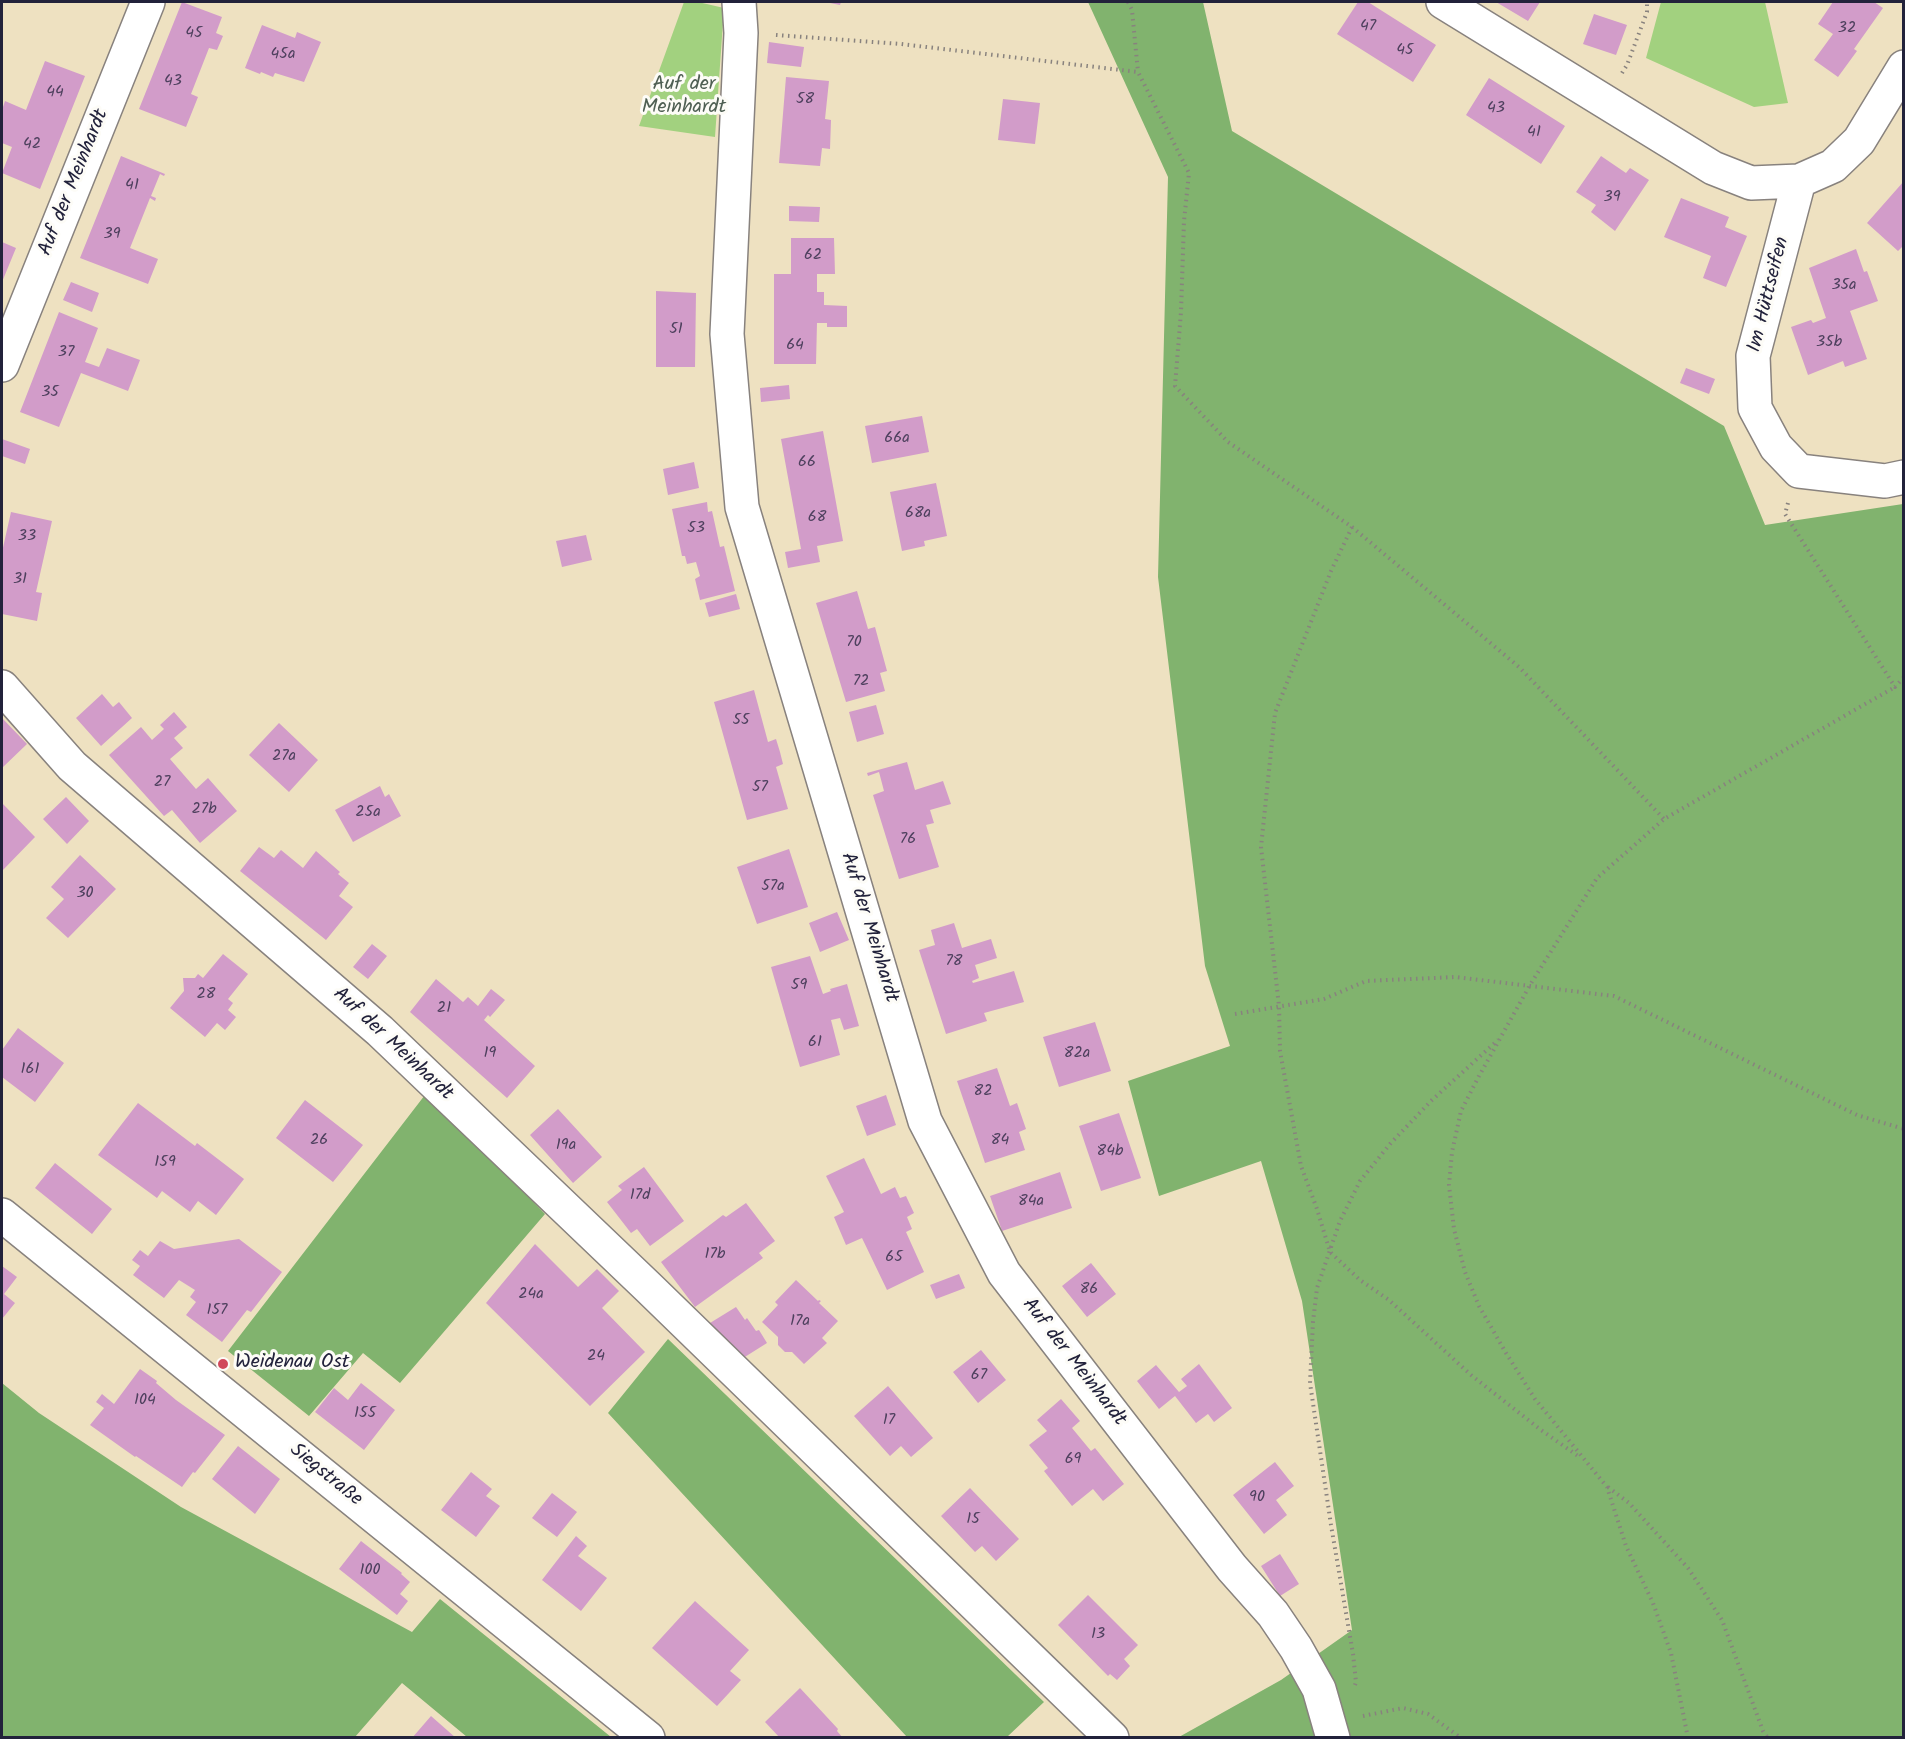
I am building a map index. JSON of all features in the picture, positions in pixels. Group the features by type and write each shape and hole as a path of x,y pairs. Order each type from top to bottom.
{"street":[{"name":"Auf der Meinhardt","path":"2,365 148,2"},
{"path":"1443,2 1713,168 1751,183 1799,181 1833,166 1859,141 1904,67"},
{"name":"Auf der Meinhardt","path":"740,17 727,334 742,507 925,1121 1004,1273 1232,1568 1273,1614 1296,1648 1318,1689 1332,1733"},
{"name":"Im Hüttseifen","path":"1799,181 1753,356 1755,408 1776,447 1799,471"},
{"path":"1799,471 1885,481 1904,477"},
{"name":"Auf der Meinhardt","path":"2,687 72,766 380,1031 1112,1737"},
{"name":"Siegstraße","path":"2,1215 648,1737"}],"path":[{"path":"1128,2 1132,10 1138,72 1189,173 1175,386 1228,442 1352,527 1519,667 1664,819"},
{"path":"1602,100 1628,65 1647,12 1647,2"},
{"path":"740,17 901,44 1138,72"},
{"path":"1799,471 1785,514 1895,687"},
{"path":"1352,527 1331,571 1275,712 1261,847 1279,1006 1280,1051 1301,1166 1330,1252 1360,1280 1389,1300 1471,1375 1541,1430 1582,1458"},
{"path":"1768,1737 1722,1620 1688,1568 1629,1503 1607,1487 1535,1399 1479,1305 1465,1272 1454,1228 1449,1185 1452,1152 1461,1111 1479,1076 1530,985 1597,878 1664,819 1895,687 1904,677"},
{"path":"1235,1014 1324,999 1366,981 1455,977 1614,996 1857,1115 1904,1130"},
{"path":"1332,1733 1346,1708 1356,1682 1310,1383 1317,1288 1340,1221 1360,1181 1390,1144 1432,1100 1503,1035"},
{"path":"1607,1487 1626,1546 1653,1603 1671,1653 1688,1737"},
{"path":"1332,1733 1368,1714 1403,1708 1428,1714 1461,1737"}],"green space":[{"name":"Auf der Meinhardt","path":"684,2 698,2 724,8 715,137 639,126"},
{"path":"1088,2 1203,2 1232,131 1724,426 1765,525 1903,504 1903,1737 1179,1737 1281,1680 1352,1630 1302,1301 1261,1161 1159,1196 1128,1081 1230,1046 1205,966 1158,577 1168,177"},
{"path":"1661,2 1765,2 1788,103 1754,107 1646,58"},
{"path":"428,1091 545,1214 400,1383 363,1353 309,1416 228,1351"},
{"path":"668,1339 1044,1702 1007,1737 907,1737 608,1413"},
{"path":"2,1383 39,1413 181,1507 412,1632 440,1599 611,1737 467,1737 402,1683 355,1737 2,1737"}],"building":[{"path":"182,2 222,17 216,33 223,36 217,50 209,48 191,94 198,97 186,127 139,109"},
{"path":"825,2 841,2 840,5"},
{"path":"1358,2 1368,2 1436,45 1413,82 1337,34"},
{"path":"1496,2 1540,2 1528,21"},
{"path":"1833,2 1874,2 1883,8 1854,49 1857,51 1838,77 1814,60 1833,34 1818,24"},
{"path":"1594,14 1627,25 1616,55 1583,44"},
{"path":"262,25 295,38 297,32 321,42 304,82 275,73 273,77 261,72 260,74 245,68"},
{"path":"769,42 804,47 801,67 767,63"},
{"path":"45,61 85,76 40,189 2,173 12,147 2,143 2,110 5,101 26,110"},
{"path":"786,77 829,81 825,119 831,120 830,149 822,148 820,166 779,163"},
{"path":"1489,78 1565,126 1541,164 1466,115"},
{"path":"1003,99 1040,103 1035,144 998,140"},
{"path":"121,156 165,174 164,176 160,174 151,196 156,198 155,201 150,198 130,248 158,259 148,284 80,258"},
{"path":"1601,156 1626,173 1630,168 1649,180 1615,231 1591,212 1596,205 1576,192"},
{"path":"1904,181 1904,245 1898,251 1867,223"},
{"path":"1681,198 1729,217 1725,227 1747,236 1726,287 1703,278 1711,256 1664,237"},
{"path":"789,206 820,207 819,222 789,221"},
{"path":"791,238 834,238 835,274 817,274 817,292 824,292 824,305 847,306 847,327 827,327 827,323 817,323 816,364 774,364 774,274 791,274"},
{"path":"2,242 16,248 2,282"},
{"path":"1856,249 1878,301 1850,311 1867,359 1845,367 1843,361 1808,375 1791,327 1826,318 1809,268"},
{"path":"71,282 99,293 92,312 63,300"},
{"path":"656,291 696,293 695,367 656,367"},
{"path":"59,312 98,328 85,362 99,367 107,348 140,360 128,391 81,373 59,427 20,412"},
{"path":"1686,368 1715,379 1709,394 1680,383"},
{"path":"789,385 790,399 761,402 760,388"},
{"path":"922,416 929,452 872,463 865,426"},
{"path":"823,431 843,541 817,546 820,562 788,568 785,552 801,549 781,439"},
{"path":"2,439 30,449 25,464 2,456"},
{"path":"694,462 699,488 668,495 663,469"},
{"path":"936,483 947,536 924,541 925,546 902,551 890,492"},
{"path":"707,502 708,512 712,511 720,547 724,546 735,591 700,600 695,579 700,576 696,562 687,564 685,556 682,556 672,509"},
{"path":"11,512 52,521 36,592 42,593 37,621 2,614 2,552"},
{"path":"586,535 592,560 562,567 556,541"},
{"path":"857,591 868,629 875,627 887,671 880,673 885,691 846,702 816,603"},
{"path":"736,594 740,609 709,617 705,603"},
{"path":"754,690 768,742 776,739 780,752 783,764 776,767 788,809 747,820 714,702"},
{"path":"102,694 113,707 119,702 132,718 101,746 76,718"},
{"path":"876,705 884,734 857,742 849,712"},
{"path":"174,712 187,727 174,738 183,748 170,759 196,789 208,778 237,811 200,843 172,810 164,816 109,755 141,727 152,740 164,729 160,725"},
{"path":"2,718 27,744 2,768"},
{"path":"279,723 318,760 289,792 249,755"},
{"path":"907,762 915,790 943,781 951,804 930,810 934,823 926,825 939,867 899,879 873,795 884,791 879,772 868,776 867,773"},
{"path":"380,786 385,797 389,794 401,816 353,842 335,810"},
{"path":"66,797 89,821 67,844 43,819"},
{"path":"2,803 35,837 2,871"},
{"path":"259,847 274,858 281,850 303,868 316,851 349,883 339,896 353,907 326,940 240,871"},
{"path":"789,849 808,907 757,924 737,867"},
{"path":"80,855 116,889 68,938 46,918 64,899 51,887"},
{"path":"837,912 849,940 820,952 809,923"},
{"path":"954,923 962,948 991,939 997,958 975,965 979,978 972,981 973,983 1014,971 1024,1002 984,1013 987,1021 946,1034 919,950 935,945 931,930"},
{"path":"372,944 387,956 368,979 353,967"},
{"path":"223,954 248,974 228,999 233,1003 228,1010 236,1017 225,1030 217,1023 205,1037 170,1008 184,991 183,978 195,978 198,974 203,978"},
{"path":"810,956 823,994 831,991 830,989 847,984 859,1026 844,1030 840,1018 831,1020 840,1055 800,1067 771,967"},
{"path":"436,979 463,1002 468,997 478,1006 491,989 505,1000 490,1017 488,1015 484,1020 535,1066 507,1098 410,1012"},
{"path":"1095,1022 1111,1071 1059,1087 1043,1037"},
{"path":"18,1028 64,1063 35,1102 2,1077 2,1050"},
{"path":"997,1068 1010,1106 1017,1103 1026,1129 1019,1132 1025,1150 985,1163 957,1081"},
{"path":"886,1095 896,1125 867,1136 856,1106"},
{"path":"305,1100 363,1145 333,1182 276,1138"},
{"path":"138,1103 195,1146 197,1143 244,1179 216,1215 198,1201 190,1212 162,1191 157,1198 98,1155"},
{"path":"558,1109 602,1157 573,1183 530,1135"},
{"path":"1119,1113 1141,1178 1101,1191 1079,1126"},
{"path":"864,1158 881,1194 895,1187 900,1198 906,1196 914,1213 907,1217 912,1229 906,1232 924,1272 887,1290 862,1238 846,1245 834,1217 844,1212 826,1176"},
{"path":"55,1163 112,1209 92,1234 35,1188"},
{"path":"644,1167 684,1221 650,1246 637,1229 631,1233 607,1202 622,1190 618,1186"},
{"path":"1060,1172 1072,1208 1002,1231 990,1196"},
{"path":"746,1203 775,1241 759,1253 763,1258 695,1307 661,1262 723,1215 726,1217"},
{"path":"239,1239 282,1272 251,1312 247,1310 222,1342 186,1315 196,1302 190,1297 195,1290 179,1280 164,1298 133,1275 140,1266 132,1260 140,1250 148,1256 160,1241 174,1249"},
{"path":"535,1244 578,1287 597,1269 619,1291 602,1308 645,1352 590,1406 486,1303"},
{"path":"1091,1263 1116,1294 1087,1317 1062,1286"},
{"path":"2,1266 17,1277 4,1294 15,1303 2,1319"},
{"path":"959,1274 965,1288 936,1299 930,1285"},
{"path":"796,1280 818,1301 821,1301 819,1303 838,1321 822,1338 827,1343 804,1364 792,1352 785,1352 778,1345 778,1337 762,1322 778,1305 775,1302"},
{"path":"736,1307 756,1331 759,1330 767,1343 740,1360 718,1336 710,1323"},
{"path":"981,1350 1006,1380 978,1403 953,1372"},
{"path":"1199,1364 1232,1408 1214,1422 1208,1414 1196,1423 1175,1396 1159,1409 1137,1381 1156,1365 1179,1392 1187,1386 1181,1379"},
{"path":"140,1369 157,1381 156,1383 176,1400 225,1435 182,1487 90,1425 104,1408 96,1402 102,1394 114,1404"},
{"path":"361,1383 395,1410 364,1450 315,1412 334,1388 348,1400"},
{"path":"888,1386 933,1438 911,1457 901,1446 890,1456 854,1416"},
{"path":"1061,1399 1080,1421 1072,1428 1091,1451 1095,1448 1124,1484 1103,1501 1093,1489 1072,1506 1044,1471 1048,1468 1029,1445 1047,1431 1037,1420"},
{"path":"238,1446 280,1479 255,1514 212,1479"},
{"path":"1275,1462 1294,1486 1276,1500 1287,1515 1264,1534 1233,1495"},
{"path":"471,1472 492,1489 486,1496 500,1506 476,1537 441,1510"},
{"path":"970,1488 1019,1539 996,1561 982,1546 975,1552 941,1516"},
{"path":"552,1493 577,1512 557,1537 532,1518"},
{"path":"576,1536 587,1546 578,1556 607,1578 581,1611 542,1580"},
{"path":"361,1541 410,1582 400,1594 408,1601 397,1615 339,1569"},
{"path":"1280,1554 1299,1584 1280,1596 1261,1566"},
{"path":"1088,1595 1138,1645 1124,1659 1130,1666 1117,1680 1110,1674 1108,1676 1058,1625"},
{"path":"695,1601 749,1650 730,1671 741,1680 717,1706 652,1648"},
{"path":"800,1688 838,1729 837,1731 843,1738 780,1738 765,1722"},
{"path":"431,1716 456,1738 412,1738"}],"place":[{"name":"Weidenau Ost","path":"223,1364"}]}
